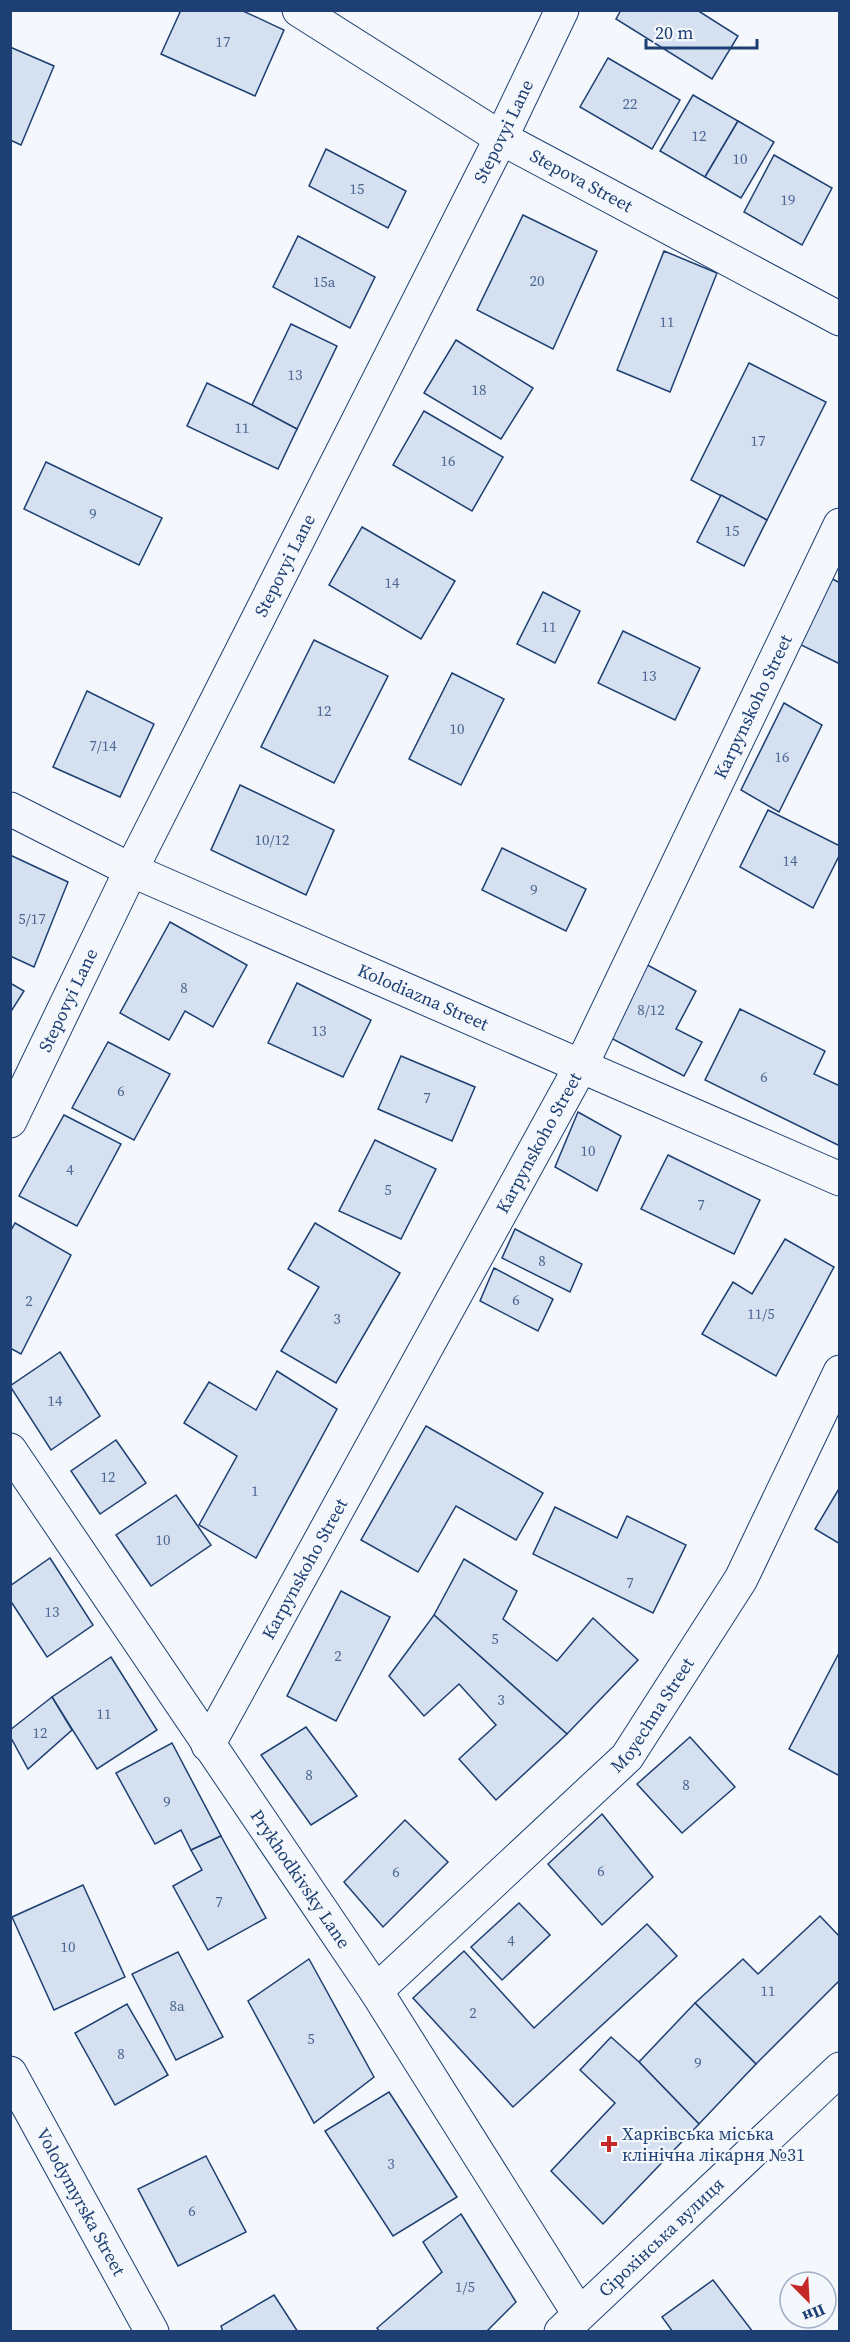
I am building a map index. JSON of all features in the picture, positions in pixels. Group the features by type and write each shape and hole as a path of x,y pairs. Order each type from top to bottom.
{"street":[{"name":"Stepova Street","path":"299,10 501,138 840,319"},
{"name":"Stepovyi Lane","path":"10,1121 132,870 501,138 562,10"},
{"name":"Karpynskoho Street","path":"208,1745 581,1066 840,525"},
{"name":"Kolodiazna Street","path":"10,809 132,870 840,1179"},
{"name":"Moyechna Street","path":"376,1991 627,1757 741,1579 840,1372"},
{"name":"Prykhodkivsky Lane","path":"10,1450 376,1991 570,2323"},
{"name":"Сірохінська вулиця","path":"570,2323 840,2069"},
{"name":"Volodymyrska Street","path":"10,2073 152,2331"}],"building":[{"path":"181,10 241,10 284,30 255,96 161,54"},
{"path":"621,10 697,10 738,36 712,79 616,19"},
{"path":"10,47 54,66 21,145 10,140"},
{"path":"608,58 680,100 652,149 580,107"},
{"path":"693,95 738,121 705,177 660,151"},
{"path":"738,121 774,142 741,198 705,177"},
{"path":"326,149 406,191 388,228 309,186"},
{"path":"774,155 832,188 802,245 744,212"},
{"path":"523,215 597,251 553,349 477,310"},
{"path":"298,236 375,277 350,328 273,287"},
{"path":"664,251 717,273 670,392 617,370"},
{"path":"291,324 337,346 297,429 252,405"},
{"path":"456,340 533,388 501,439 424,393"},
{"path":"749,363 826,402 767,520 691,480"},
{"path":"207,383 297,429 278,469 187,426"},
{"path":"424,411 503,457 472,511 393,465"},
{"path":"46,462 162,518 139,565 24,509"},
{"path":"721,495 767,520 744,566 697,542"},
{"path":"362,527 455,581 421,639 329,585"},
{"path":"829,577 840,583 840,664 797,643"},
{"path":"543,592 580,611 555,663 517,644"},
{"path":"623,631 700,668 675,720 598,683"},
{"path":"314,640 388,676 334,783 261,747"},
{"path":"452,673 504,699 461,785 409,759"},
{"path":"87,691 154,724 120,797 53,767"},
{"path":"784,703 822,725 779,812 741,790"},
{"path":"240,785 334,830 306,895 211,850"},
{"path":"768,810 840,846 840,854 813,908 740,867"},
{"path":"502,848 586,889 566,931 482,890"},
{"path":"10,855 68,882 34,967 10,956"},
{"path":"170,922 247,965 213,1027 185,1011 169,1040 120,1013"},
{"path":"640,961 696,991 676,1029 702,1042 684,1076 603,1034"},
{"path":"10,983 24,991 10,1013"},
{"path":"297,983 371,1020 343,1077 268,1043"},
{"path":"740,1009 825,1051 814,1074 840,1086 840,1146 705,1080"},
{"path":"108,1042 170,1074 134,1140 72,1108"},
{"path":"401,1056 475,1087 452,1141 378,1109"},
{"path":"578,1112 621,1136 597,1191 555,1167"},
{"path":"64,1115 121,1144 77,1226 19,1196"},
{"path":"375,1140 436,1169 401,1239 339,1211"},
{"path":"668,1155 760,1200 734,1254 641,1209"},
{"path":"15,1223 71,1255 21,1354 10,1348 10,1232"},
{"path":"315,1223 400,1273 336,1383 281,1351 319,1287 288,1269"},
{"path":"515,1229 582,1264 570,1292 502,1258"},
{"path":"785,1239 834,1267 776,1376 702,1334 733,1282 752,1294"},
{"path":"494,1268 553,1299 538,1331 480,1301"},
{"path":"60,1352 100,1416 51,1450 10,1386"},
{"path":"277,1371 337,1409 256,1558 199,1525 237,1456 184,1423 209,1382 256,1410"},
{"path":"426,1426 543,1493 516,1540 456,1506 418,1572 361,1540"},
{"path":"116,1440 146,1483 100,1514 71,1471"},
{"path":"840,1487 840,1544 815,1529"},
{"path":"176,1495 211,1545 151,1586 116,1535"},
{"path":"555,1507 617,1538 627,1516 686,1545 653,1613 533,1554"},
{"path":"50,1558 93,1625 47,1657 10,1600 10,1586"},
{"path":"464,1559 517,1591 503,1619 557,1661 593,1618 638,1660 567,1734 434,1615"},
{"path":"341,1591 390,1617 336,1721 287,1696"},
{"path":"434,1615 567,1734 496,1800 459,1759 496,1725 459,1684 424,1716 389,1676"},
{"path":"839,1653 840,1772 838,1775 789,1749"},
{"path":"111,1657 157,1730 97,1769 52,1697"},
{"path":"52,1697 72,1730 28,1769 10,1736 10,1730"},
{"path":"306,1727 357,1796 311,1825 261,1755"},
{"path":"690,1737 735,1787 682,1833 637,1784"},
{"path":"172,1743 221,1836 191,1850 181,1830 155,1844 116,1773"},
{"path":"602,1814 653,1877 602,1925 548,1864"},
{"path":"405,1820 448,1862 383,1927 344,1882"},
{"path":"221,1836 266,1918 208,1950 173,1886 202,1870 191,1850"},
{"path":"83,1885 125,1977 54,2010 12,1917"},
{"path":"519,1903 550,1935 502,1980 471,1947"},
{"path":"820,1916 840,1937 840,1980 756,2064 695,2003 743,1959 758,1974"},
{"path":"647,1924 677,1956 513,2107 413,1998 464,1951 534,2028"},
{"path":"178,1952 223,2037 176,2060 132,1974"},
{"path":"309,1959 374,2077 314,2123 248,2001"},
{"path":"695,2003 756,2064 699,2124 639,2062"},
{"path":"127,2004 168,2075 115,2105 75,2033"},
{"path":"611,2037 639,2062 699,2124 603,2224 551,2171 615,2103 580,2070"},
{"path":"389,2092 457,2197 393,2236 325,2131"},
{"path":"206,2156 246,2232 178,2266 138,2189"},
{"path":"461,2214 516,2302 486,2332 380,2332 377,2328 442,2272 423,2242"},
{"path":"713,2280 753,2332 673,2332 662,2317"},
{"path":"274,2295 298,2332 223,2332 221,2326"}],"place":[{"name":"Харківська міська клінічна лікарня №31","path":"609,2144"}]}
